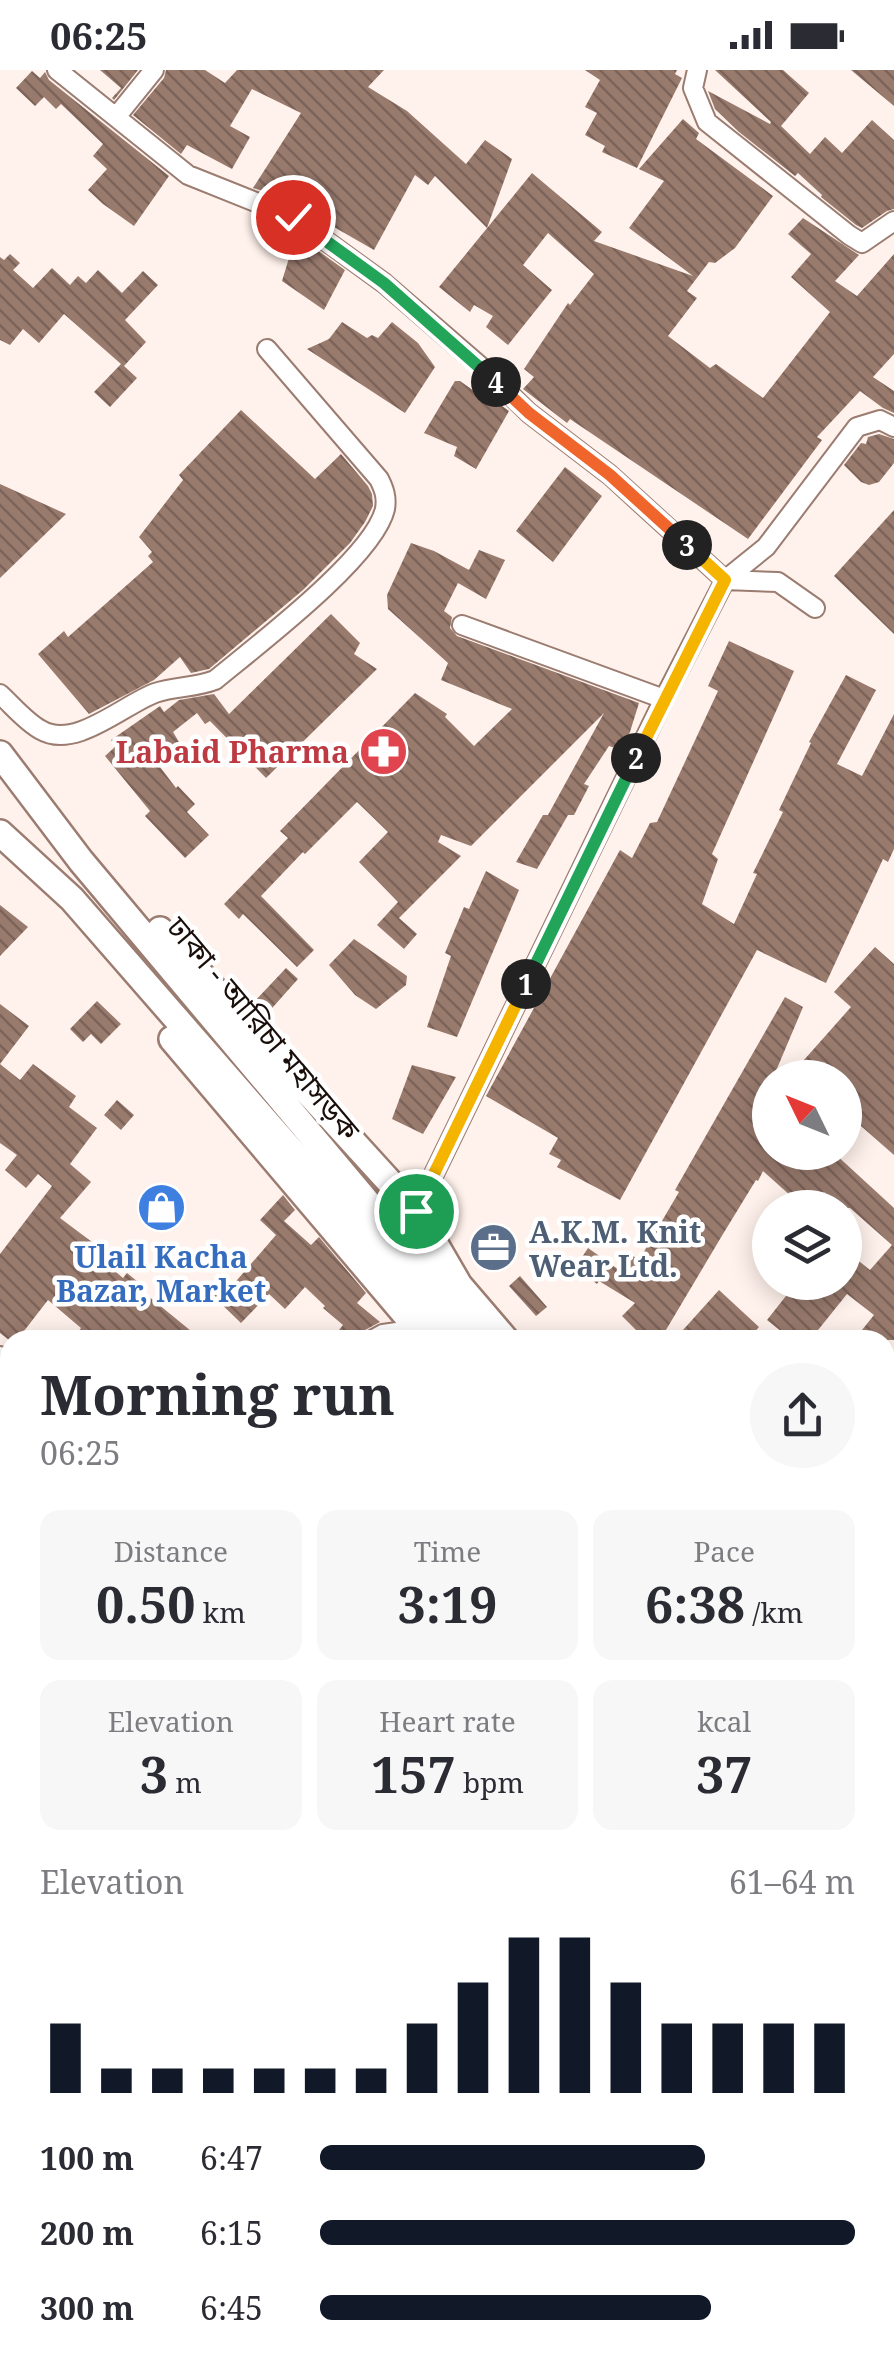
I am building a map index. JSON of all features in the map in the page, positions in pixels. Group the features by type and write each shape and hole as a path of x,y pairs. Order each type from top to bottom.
{"highway":[{"name":"ঢাকা - আরিচা মহাসড়ক","path":"0,754 81,861 475,1330"},
{"name":"ঢাকা - আরিচা মহাসড়ক","path":"0,832 72,898 445,1330"},
{"path":"81,861 130,896 416,1211 459,1285 497,1330"},
{"path":"72,898 107,963 418,1330"}],"street":[{"path":"57,70 188,175 293,217 384,283 529,413 610,475 725,580 778,582 815,608"},
{"path":"116,116 154,70"},
{"path":"697,70 692,88 708,122 849,235 862,242 894,220"},
{"path":"0,694 40,730 68,735 169,688 201,686 215,680 311,598 366,543 386,506 379,479 267,349"},
{"path":"416,1211 725,580 766,548 857,427 880,420 894,428"},
{"path":"462,624 664,699"}],"building":[{"path":"100,70 138,70 114,100 121,88"},
{"path":"166,70 205,70 225,83 237,70 384,70 368,87 407,111 466,164 485,140 512,159 487,228 435,176 428,185 415,175 374,250 280,196 253,188 301,113 252,89 230,126 250,137 232,169 187,145 181,154 133,115 164,78"},
{"path":"585,70 677,70 675,74 682,78 637,168 602,152 605,146 585,135 597,113 585,107 600,80"},
{"path":"715,70 783,70 809,93 781,126 810,154 825,137 842,153 872,120 894,140 894,209 862,228 856,225 798,173 795,176 715,109 708,91 771,122"},
{"path":"851,70 894,70 894,106"},
{"path":"32,71 40,78 45,72 49,80 169,176 134,226 88,190 107,169 93,156 103,144 61,104 56,109 44,97 35,106 16,88"},
{"path":"683,119 699,133 696,139 773,196 735,248 715,263 709,262 687,291 697,298 668,336 710,368 716,364 763,398 830,312 791,277 811,254 788,234 803,218 859,255 835,281 857,296 894,254 894,354 873,377 894,391 894,413 860,391 817,437 822,440 748,539 570,419 567,423 523,389 534,377 524,369 568,303 594,274 548,233 523,265 552,290 508,345 486,327 493,316 474,305 470,312 439,287 532,173 602,232 594,241 693,276 629,228 664,181 639,169"},
{"path":"296,235 345,270 324,310 282,281"},
{"path":"10,254 20,263 13,270 33,288 52,268 70,285 78,276 86,283 98,270 122,293 143,271 158,285 125,320 146,342 124,366 137,378 110,407 94,392 121,364 64,314 39,343 23,329 10,345 0,340 0,257 4,260"},
{"path":"342,322 367,338 378,338 392,322 418,343 435,367 405,413 307,349 329,339"},
{"path":"455,381 477,393 479,389 509,411 476,469 454,456 457,447 424,433"},
{"path":"241,410 315,479 341,454 372,494 373,506 365,522 350,543 303,590 209,669 191,673 180,657 154,680 89,714 38,654 64,631 68,637 153,562 148,556 152,552 139,537 183,480 179,475"},
{"path":"879,434 894,439 894,463 879,482 869,485 844,465 861,443 866,444 868,437"},
{"path":"565,467 602,496 553,562 516,531"},
{"path":"0,484 66,514 0,578"},
{"path":"894,510 894,634 834,576"},
{"path":"411,543 469,570 479,550 505,560 486,599 458,583 444,611 452,617 450,628 457,636 639,703 624,751 609,746 584,784 589,786 574,815 568,815 537,869 516,862 543,815 548,815 604,713 471,846 441,835 438,842 461,856 399,918 417,934 404,949 377,925 398,902 359,862 388,832 357,802 261,896 314,950 297,967 243,914 239,919 224,904 288,838 280,831 415,693 447,714 445,717 474,746 512,709 441,680 448,663 388,609 387,595"},
{"path":"331,614 360,643 354,654 377,669 266,778 210,721 205,724 197,713 173,732 182,747 157,763 176,788 195,804 187,812 209,835 185,858 145,816 150,811 105,756 116,746 111,740 160,706 164,712 179,700 214,694 229,714"},
{"path":"729,641 794,671 712,854 718,859 702,904 734,924 809,742 846,675 876,690 837,764 862,776 894,714 894,849 888,862 883,859 826,983 757,950 620,1200 557,1167 561,1160 549,1154 558,1138 486,1096 620,850 632,858 650,823 657,822 718,691 708,686"},
{"path":"486,871 519,890 457,1037 427,1027 451,956 445,953 464,907 469,909"},
{"path":"0,905 28,927 0,956"},
{"path":"354,939 407,976 406,985 376,1009 355,995 329,965"},
{"path":"875,947 894,964 894,1155 862,1127 862,1060 804,1060 851,1007 834,992"},
{"path":"286,968 298,979 265,1016 252,1004"},
{"path":"785,997 803,1007 781,1060 752,1060 752,1170 853,1170 894,1208 894,1330 862,1330 874,1315 855,1300 862,1300 862,1264 870,1270 892,1245 862,1219 862,1190 784,1190 763,1171 666,1330 636,1330 622,1316 635,1303 575,1268 588,1248 622,1272 632,1255 639,1260 679,1192 675,1190"},
{"path":"97,1001 121,1024 101,1044 91,1034 83,1042 70,1029"},
{"path":"0,1004 29,1026 0,1064"},
{"path":"0,1064 20,1080 33,1064 76,1096 69,1107 97,1128 70,1164 91,1182 60,1218 92,1242 88,1248 123,1278 127,1273 138,1282 136,1286 190,1330 80,1330 48,1300 25,1330 0,1330 0,1254 52,1186 38,1174 26,1188 5,1170 17,1155 0,1143"},
{"path":"412,1065 456,1077 423,1134 392,1119"},
{"path":"117,1100 134,1115 121,1130 104,1115"},
{"path":"283,1195 295,1210 284,1221 311,1245 319,1237 366,1293 357,1303 380,1322 365,1330 339,1330 343,1325 305,1287 285,1309 269,1294 241,1323 213,1296 226,1282 231,1287 276,1235 260,1220"},
{"path":"520,1276 547,1307 536,1316 509,1286"},
{"path":"719,1290 759,1327 756,1330 683,1330"},
{"path":"783,1300 842,1300 818,1330 780,1330 767,1320"}],"place":[{"name":"Labaid Pharma","path":"384,751"},
{"name":"Ulail Kacha Bazar, Market","path":"161,1207"},
{"name":"A.K.M. Knit Wear Ltd.","path":"494,1248"}],"route":[{"path":"293,217 384,283 529,413 610,475 725,580 416,1211"}]}
